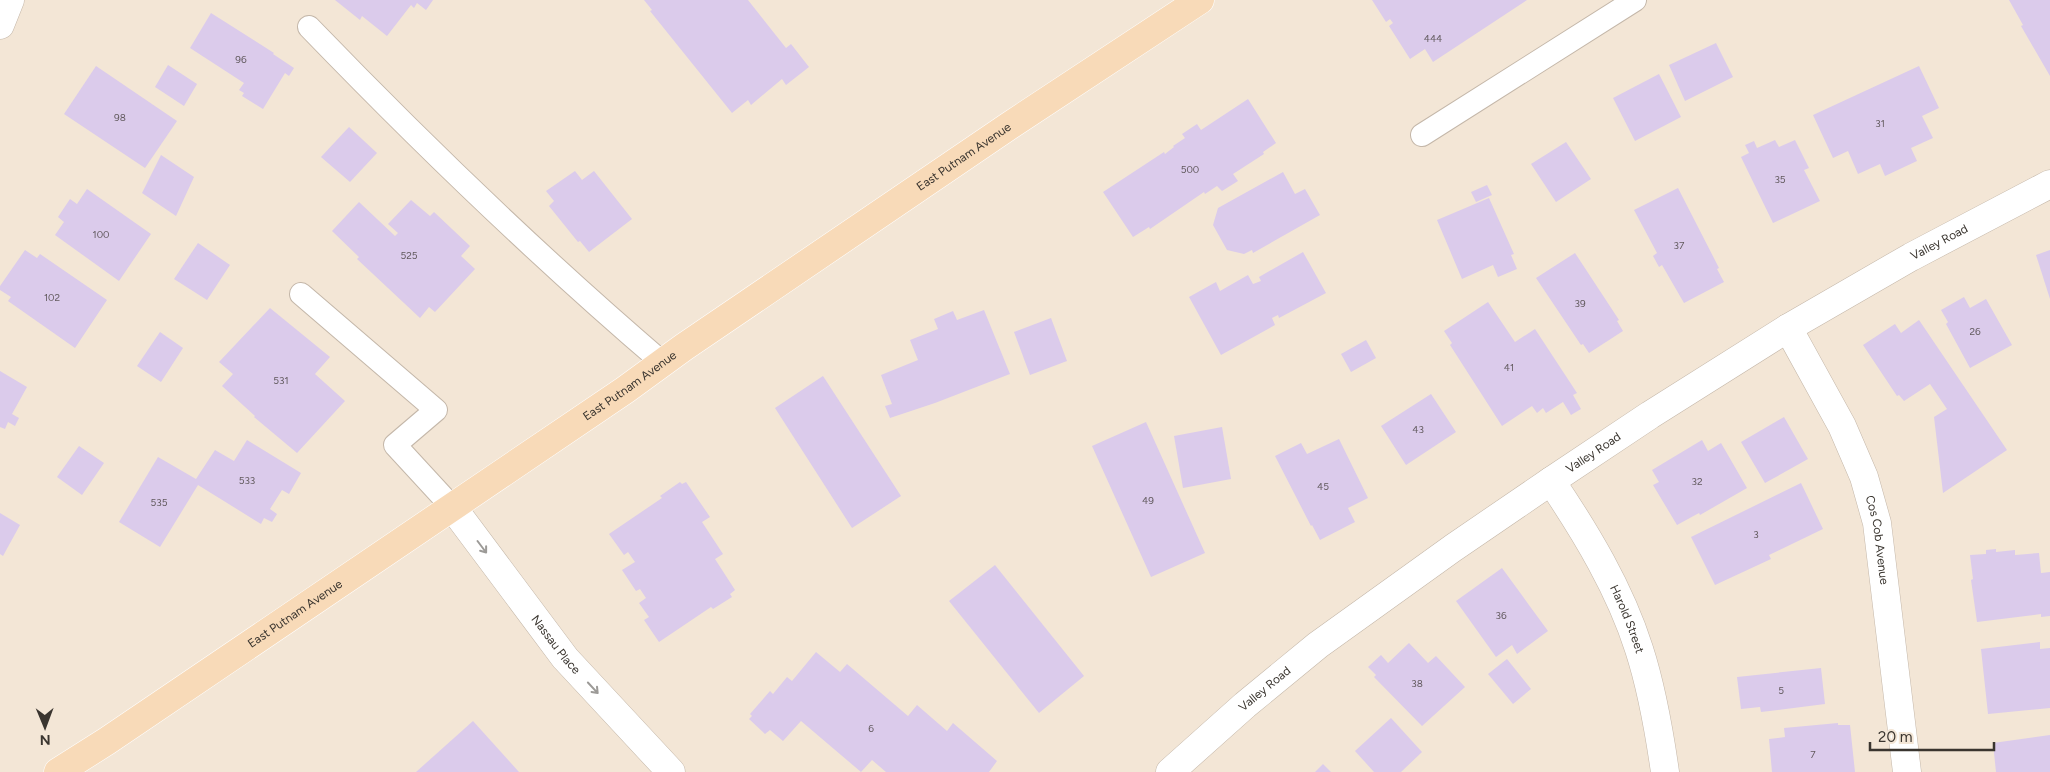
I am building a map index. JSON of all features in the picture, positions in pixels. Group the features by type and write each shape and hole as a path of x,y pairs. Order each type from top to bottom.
{"main road":[{"name":"East Putnam Avenue","path":"58,772 107,741 452,508 1009,126 1200,0"}],"street":[{"path":"0,25 10,0"},
{"name":"Valley Road","path":"1170,772 1245,705 1318,645 1453,548 1551,481 1650,415 1788,328 1911,257 2050,184"},
{"name":"Cos Cob Avenue","path":"1788,328 1842,426 1864,477 1877,523 1907,772"},
{"name":"Harold Street","path":"1551,481 1584,529 1617,596 1639,648 1654,704 1665,772"},
{"name":"Nassau Place","path":"452,508 565,658 671,772"}],"lane":[{"path":"1422,135 1635,0"},
{"path":"309,27 415,136 607,315 663,363"},
{"path":"301,294 436,410 395,445 452,508"}],"building":[{"path":"335,0 433,0 426,10 417,3 414,8 411,5 387,36 362,16 360,20"},
{"path":"644,0 748,0 786,48 791,44 809,67 786,85 782,79 751,105 748,100 732,113 650,11 652,10"},
{"path":"1372,0 1527,0 1433,62 1425,49 1410,59 1389,26 1393,23 1390,19 1386,22"},
{"path":"2009,0 2050,0 2050,76 2021,26 2023,25"},
{"path":"211,13 294,68 289,76 285,73 263,109 242,96 244,93 239,90 244,83 190,48"},
{"path":"1716,43 1733,77 1685,101 1669,65"},
{"path":"168,65 197,84 184,106 155,87"},
{"path":"96,66 177,121 145,168 64,114"},
{"path":"1919,66 1939,108 1922,116 1933,138 1911,148 1917,161 1885,176 1880,164 1858,174 1848,151 1833,158 1813,115"},
{"path":"1659,74 1681,117 1635,141 1613,98"},
{"path":"1248,99 1276,143 1263,152 1264,154 1233,174 1238,181 1222,191 1217,186 1205,194 1204,192 1150,229 1149,227 1133,237 1103,192 1164,152 1165,154 1185,138 1182,134 1197,124 1201,130"},
{"path":"349,127 377,153 350,182 321,157"},
{"path":"1775,140 1779,147 1795,140 1809,168 1804,170 1820,201 1773,223 1741,157 1749,153 1745,145 1754,141 1757,148"},
{"path":"1566,142 1591,179 1556,202 1531,164"},
{"path":"161,155 194,177 176,216 142,193"},
{"path":"575,171 582,180 594,171 632,219 589,252 580,241 578,242 549,206 554,201 546,191"},
{"path":"1283,172 1295,194 1305,189 1320,215 1253,253 1252,250 1244,254 1227,250 1213,225 1218,208"},
{"path":"1487,185 1492,195 1476,202 1471,192"},
{"path":"1678,188 1719,268 1717,269 1724,282 1684,303 1662,265 1659,267 1653,256 1657,253 1634,210"},
{"path":"87,189 151,234 119,281 55,235 64,222 58,217 70,199 77,204"},
{"path":"1489,198 1514,254 1511,255 1517,269 1498,277 1493,265 1462,279 1437,220"},
{"path":"411,200 430,216 434,212 470,246 461,256 475,269 435,312 429,307 420,318 357,259 359,257 332,231 359,202 395,236 398,233 388,224"},
{"path":"198,243 230,265 207,300 174,279"},
{"path":"25,250 37,258 40,254 107,300 75,348 8,301 11,297 0,290 0,286"},
{"path":"2050,250 2050,299 2036,255"},
{"path":"1303,252 1326,293 1279,318 1278,315 1272,318 1275,325 1221,355 1189,297 1216,282 1220,291 1248,275 1253,284 1261,281 1259,277"},
{"path":"1575,253 1619,320 1617,321 1623,331 1589,353 1583,344 1581,345 1536,278"},
{"path":"1964,297 1970,308 1986,299 2012,345 1970,368 1946,324 1948,322 1941,310"},
{"path":"1488,302 1515,342 1535,329 1577,393 1573,395 1581,409 1571,415 1563,402 1546,413 1543,408 1537,413 1532,406 1502,426 1450,345 1452,343 1444,331"},
{"path":"270,308 330,357 315,374 345,401 297,453 254,417 222,386 233,374 219,362"},
{"path":"984,310 1010,374 890,418 885,406 892,404 881,375 918,360 910,340 938,329 934,319 953,311 957,320"},
{"path":"1051,318 1067,361 1030,375 1014,332"},
{"path":"1919,320 2007,450 1943,493 1934,417 1947,409 1930,384 1904,401 1899,395 1897,396 1863,345 1895,324 1901,333"},
{"path":"160,332 183,348 161,382 137,366"},
{"path":"1366,340 1376,358 1351,372 1341,354"},
{"path":"0,371 27,387 12,414 19,418 15,426 8,422 5,429 0,427"},
{"path":"823,376 901,496 852,528 775,408"},
{"path":"1431,394 1456,432 1406,465 1381,426"},
{"path":"1784,417 1808,459 1765,483 1741,442"},
{"path":"1146,422 1205,553 1151,577 1092,446"},
{"path":"1222,427 1231,479 1183,488 1174,436"},
{"path":"1339,439 1368,498 1348,508 1355,522 1320,540 1275,456 1301,443 1307,454"},
{"path":"247,440 301,473 289,494 282,490 270,509 277,514 272,522 264,518 261,524 198,485 160,547 119,522 158,457 196,479 215,450 234,461"},
{"path":"1702,440 1708,451 1721,443 1747,488 1700,515 1699,513 1677,525 1653,485 1659,482 1652,470"},
{"path":"79,446 104,463 82,495 57,477"},
{"path":"680,482 682,484 686,482 710,517 702,522 723,554 715,559 735,590 730,594 732,597 713,609 711,607 659,642 644,620 649,617 639,603 646,598 640,589 636,591 622,570 635,562 628,552 624,555 609,534 662,498 660,496"},
{"path":"1801,483 1823,529 1769,555 1771,559 1715,585 1691,537"},
{"path":"0,513 20,525 3,556 0,554"},
{"path":"1996,549 1996,552 2015,550 2015,555 2039,553 2041,573 2050,572 2050,616 2041,617 2041,614 1977,622 1971,580 1973,579 1970,555 1986,554 1986,550"},
{"path":"995,565 1084,676 1039,713 949,601"},
{"path":"1502,568 1548,631 1517,654 1512,645 1496,657 1456,601"},
{"path":"2040,642 2040,649 2050,648 2050,708 1988,714 1981,649"},
{"path":"1409,643 1428,663 1436,656 1465,687 1422,726 1374,677 1376,675 1368,667 1381,655 1388,663"},
{"path":"816,652 840,672 847,664 908,716 917,705 947,731 953,723 997,761 989,772 886,772 872,760 861,772 801,721 783,741 770,730 765,734 749,719 752,716 750,714 770,691 773,694 787,677 792,681"},
{"path":"1507,659 1531,689 1513,704 1488,674"},
{"path":"1821,668 1825,704 1761,712 1760,707 1741,709 1737,677"},
{"path":"1391,718 1422,752 1401,772 1374,772 1355,751"},
{"path":"473,721 519,772 416,772"},
{"path":"1838,723 1838,725 1850,725 1855,772 1772,772 1769,739 1785,737 1784,728"},
{"path":"2050,735 2050,772 1996,772 1993,743"},
{"path":"1323,764 1331,772 1315,772"}]}
